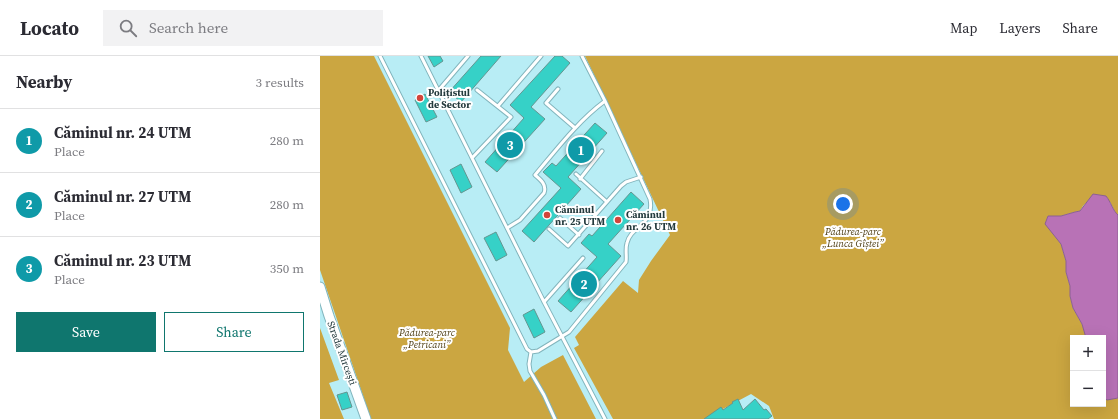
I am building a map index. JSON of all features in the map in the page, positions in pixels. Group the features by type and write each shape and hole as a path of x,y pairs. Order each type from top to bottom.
{"main road":[{"name":"Strada Mircești","path":"320,287 366,419"}],"lane":[{"path":"380,56 527,349 531,352 538,351 569,332 626,262 627,243 629,237 645,221 651,212 650,199 641,177 582,56"},
{"path":"421,56 544,302 605,419"},
{"path":"438,90 468,56"},
{"path":"498,106 541,56"},
{"path":"558,89 546,103 575,128"},
{"path":"472,158 511,117 477,90"},
{"path":"507,228 520,220 544,193 545,186 535,175 575,128 592,110 604,101"},
{"path":"580,179 602,151"},
{"path":"576,174 607,202"},
{"path":"550,229 568,246 624,184 641,177"},
{"path":"560,218 579,234"},
{"path":"544,302 583,258"},
{"path":"531,352 528,364 530,371 556,419"}],"green space":[{"name":"Pădurea-parc „Petricani”","path":"320,56 374,56 510,328 508,350 524,382 541,367 563,355 596,419 371,419 320,270"},
{"name":"Pădurea-parc „Lunca Gîștei”","path":"585,56 1118,56 1118,215 1110,202 1089,200 1080,211 1061,216 1048,216 1046,224 1061,244 1066,261 1066,272 1070,286 1070,296 1073,308 1086,335 1070,335 1070,407 1106,407 1106,399 1118,398 1118,419 774,419 769,406 751,394 704,419 613,419 574,348 579,345 575,337 623,281 638,293 639,280 670,235"},
{"path":"320,328 339,380 329,383 344,419 320,419"}],"shaded area":[{"path":"1093,194 1106,196 1118,215 1118,398 1107,400 1106,335 1085,335 1082,324 1073,308 1070,296 1070,286 1066,272 1066,261 1061,244 1045,224 1048,216 1061,216 1080,211"}],"building":[{"path":"428,56 440,56 443,61 434,67"},
{"path":"481,56 501,56 461,102 449,92"},
{"path":"555,56 562,56 570,63 531,107 545,119 497,172 485,162 524,118 510,105"},
{"path":"425,94 437,117 426,122 415,100"},
{"path":"595,123 607,133 568,177 581,189 534,242 522,231 561,188 543,172 552,163 556,166"},
{"path":"461,164 472,187 461,193 450,170"},
{"path":"631,192 644,204 608,244 621,256 571,312 558,301 597,257 581,243 589,234 592,236"},
{"path":"496,232 507,255 496,261 484,238"},
{"path":"534,309 545,332 534,338 523,315"},
{"path":"347,392 352,407 342,410 337,395"},
{"path":"738,399 743,410 755,399 764,410 766,409 772,416 768,419 704,419 721,407 723,410"}],"place":[{"name":"Polițistul de Sector","path":"420,98"},
{"name":"Căminul nr. 23 UTM","path":"510,145"},
{"name":"Căminul nr. 24 UTM","path":"581,150"},
{"name":"Căminul nr. 25 UTM","path":"547,215"},
{"name":"Căminul nr. 26 UTM","path":"618,220"},
{"name":"Căminul nr. 27 UTM","path":"584,284"}]}
